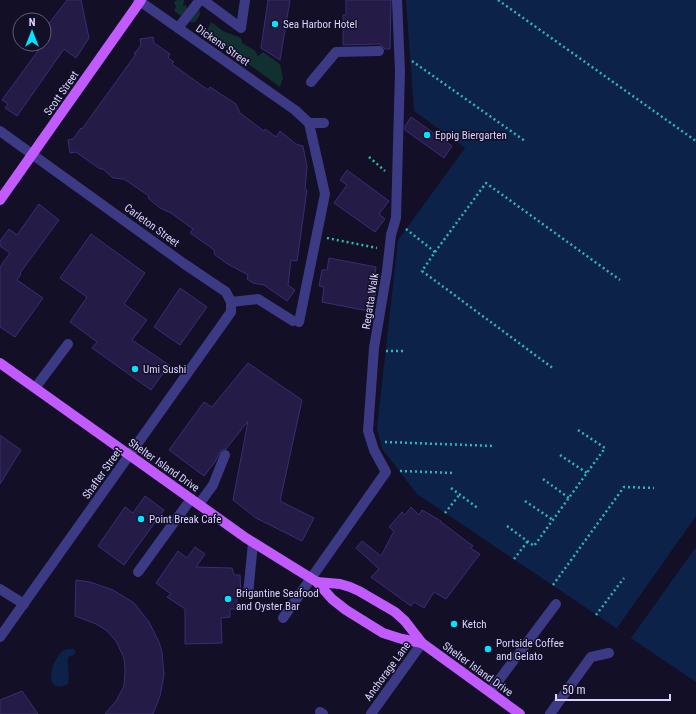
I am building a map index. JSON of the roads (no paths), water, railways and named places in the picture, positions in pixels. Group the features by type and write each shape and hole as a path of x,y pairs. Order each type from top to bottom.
{"main road":[{"name":"Scott Street","path":"0,200 33,155 140,0"},
{"name":"Shelter Island Drive","path":"0,362 253,543 314,580 332,599 346,610 383,633 397,638 422,643"},
{"name":"Shelter Island Drive","path":"314,580 340,584 359,591 394,612 405,621 422,643 520,714"}],"street":[{"name":"Dickens Street","path":"140,0 295,110 309,123"},
{"path":"178,28 200,0"},
{"path":"203,0 241,28 245,0"},
{"name":"Regatta Walk","path":"314,580 386,472 374,450 368,431 374,348 391,235 396,218 400,71 397,0"},
{"path":"310,82 336,52 379,51"},
{"path":"231,302 258,299 296,321 325,194 309,123 324,123"},
{"name":"Carleton Street","path":"0,130 226,292 231,302"},
{"name":"Shafter Street","path":"0,637 231,312 231,302"},
{"path":"35,388 68,344"},
{"path":"138,572 195,502 213,484 225,455"},
{"path":"248,594 253,543"},
{"path":"283,618 314,580"},
{"path":"0,589 24,604"},
{"path":"490,692 556,604"},
{"name":"Anchorage Lane","path":"371,714 422,643"},
{"path":"550,714 591,657 609,652"}],"water":[{"path":"406,0 696,0 696,682 417,494 382,449 377,428 398,240 465,148 414,111"},
{"path":"67,649 73,649 76,651 74,655 68,657 68,684 59,686 54,685 51,680 53,665 62,652"}],"place":[{"name":"Sea Harbor Hotel","path":"275,24"},
{"name":"Eppig Biergarten","path":"427,135"},
{"name":"Umi Sushi","path":"135,369"},
{"name":"Point Break Cafe","path":"141,519"},
{"name":"Brigantine Seafood and Oyster Bar","path":"228,599"},
{"name":"Ketch","path":"454,624"},
{"name":"Portside Coffee and Gelato","path":"488,649"}]}
